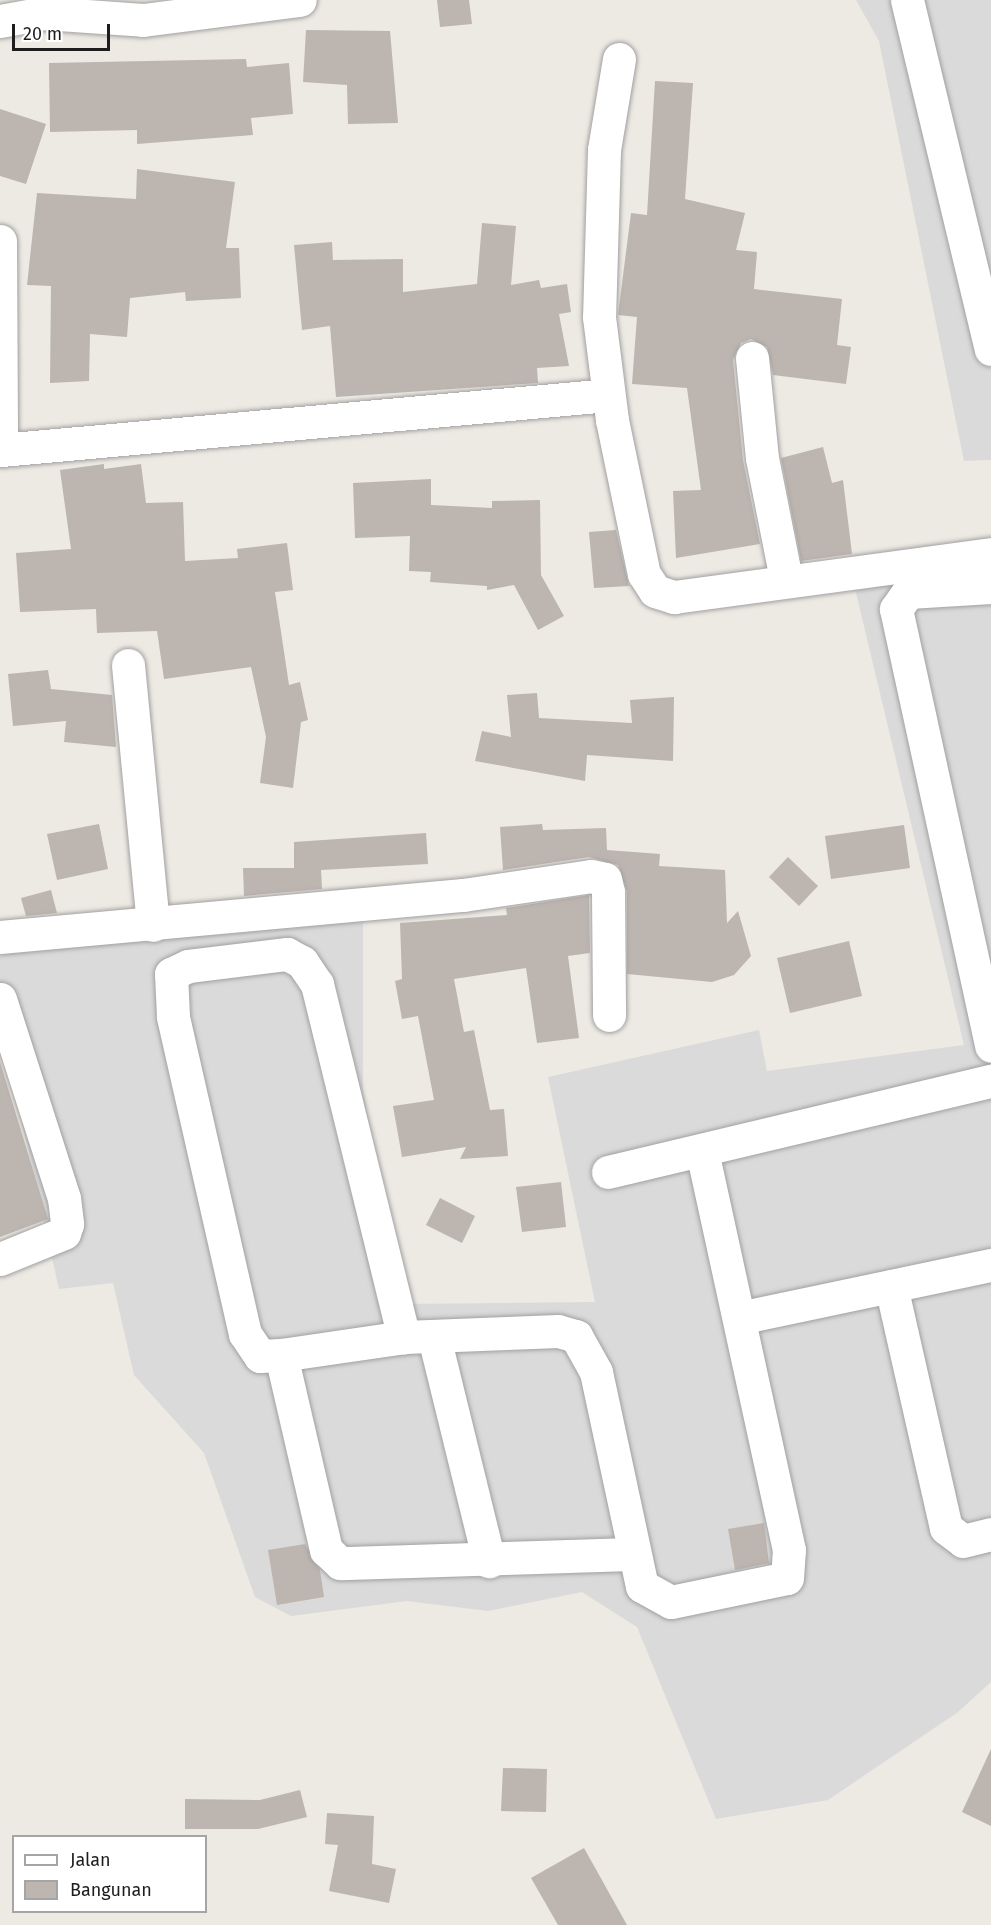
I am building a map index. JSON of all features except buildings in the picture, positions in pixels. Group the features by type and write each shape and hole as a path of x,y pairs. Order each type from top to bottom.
{"street":[{"path":"0,21 44,13 143,20 300,0"},
{"path":"914,1 991,349"},
{"path":"619,59 604,150 598,239 599,317 609,395 644,574 655,591 674,597 786,579 991,554"},
{"path":"0,242 1,451 609,395"},
{"path":"752,358 762,458 786,579"},
{"path":"991,587 908,592 896,609 979,926 991,1046"},
{"path":"128,665 153,925"},
{"path":"0,937 153,925 605,879 609,1015"},
{"path":"489,1561 419,1337 316,984 302,962 287,954 188,966 171,974 170,997 245,1334 260,1356 419,1337 558,1331 585,1344 596,1372 631,1554 642,1586 671,1602 775,1583 791,1570 702,1151"},
{"path":"0,999 64,1198 67,1224 64,1233 0,1259"},
{"path":"608,1172 991,1081"},
{"path":"739,1318 991,1265"},
{"path":"891,1286 946,1528 963,1541 991,1534"},
{"path":"282,1355 331,1557 340,1563 489,1561 631,1554"}],"shaded area":[{"path":"856,0 991,0 991,460 964,461 879,41"},
{"path":"991,565 991,1682 958,1712 828,1800 716,1819 637,1627 582,1592 488,1611 407,1601 291,1616 255,1597 204,1453 134,1375 113,1283 59,1289 0,1023 0,956 28,948 363,912 363,1090 401,1304 595,1302 548,1077 759,1030 767,1071 964,1045 853,580"}]}
